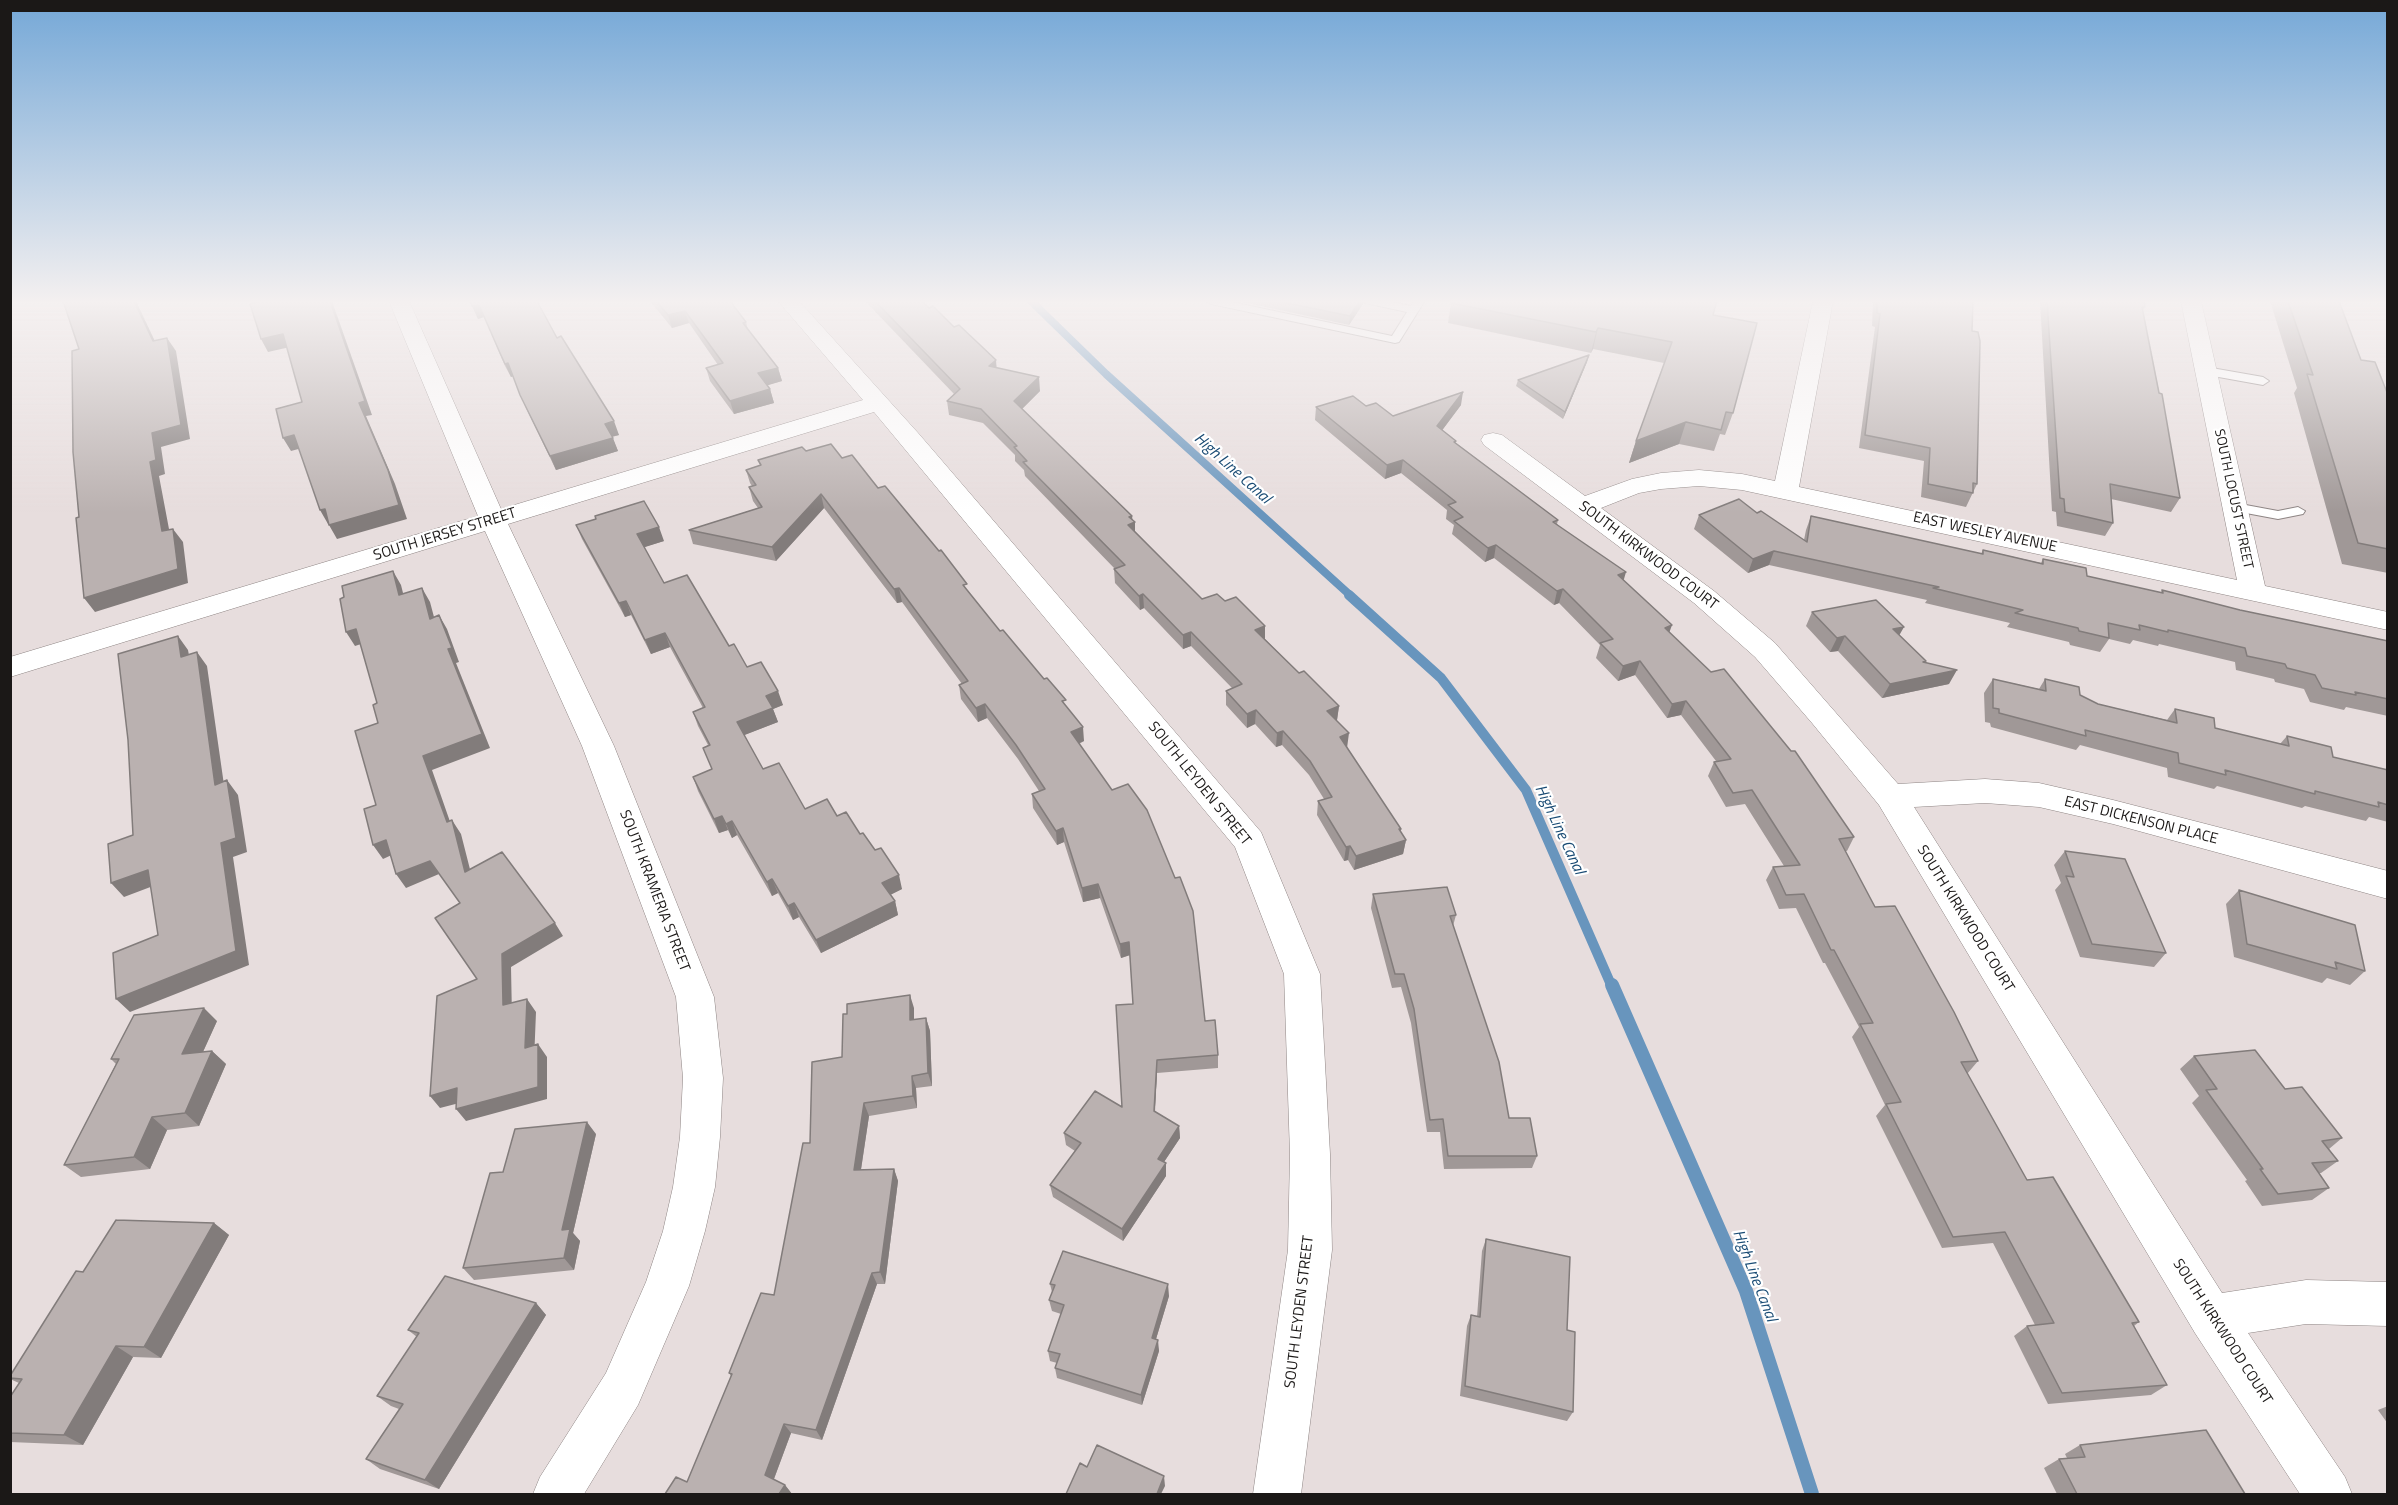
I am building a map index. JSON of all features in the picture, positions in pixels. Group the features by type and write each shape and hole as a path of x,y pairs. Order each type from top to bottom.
{"street":[{"name":"SOUTH KRAMERIA STREET","path":"429,371 493,520 598,746 695,997 702,1078 700,1137 694,1187 684,1232 667,1286 622,1389 557,1494"},
{"name":"SOUTH LEYDEN STREET","path":"851,371 1249,841 1302,974 1310,1154 1310,1250 1277,1494"},
{"path":"1786,490 1809,371"},
{"name":"SOUTH LOCUST STREET","path":"2206,371 2253,592"},
{"name":"SOUTH JERSEY STREET","path":"10,667 879,403"},
{"name":"SOUTH KIRKWOOD COURT","path":"1493,440 1704,597 1765,650 1890,796 2211,1317 2328,1494"},
{"name":"EAST WESLEY AVENUE","path":"1582,506 1632,487 1690,479 1742,482 2388,621"},
{"name":"EAST DICKENSON PLACE","path":"1890,796 1985,791 2039,795 2113,812 2388,885"},
{"path":"2211,1317 2306,1302 2388,1304"}],"lane":[{"path":"2207,371 2263,381"},
{"path":"2235,507 2278,515 2298,511"}],"building":[{"path":"72,371 172,371 181,425 152,433 156,460 150,462 162,531 173,529 178,569 84,598 76,518 79,517 73,452"},
{"path":"293,371 355,371 365,401 359,403 388,470 399,505 329,525 325,509 320,510 294,435 283,438 276,409 302,402"},
{"path":"511,371 583,371 614,421 605,424 613,438 550,456 520,395"},
{"path":"708,371 765,371 758,373 770,389 730,401"},
{"path":"943,371 1013,371 1039,377 1014,401 1132,516 1129,517 1135,522 1128,525 1202,599 1217,594 1225,601 1236,597 1265,626 1255,630 1299,673 1304,671 1339,706 1327,711 1349,733 1340,737 1406,840 1356,856 1350,846 1346,847 1318,801 1332,797 1310,761 1283,731 1277,733 1256,710 1247,714 1226,691 1242,684 1191,632 1183,635 1143,594 1139,596 1114,569 1125,565 1023,462 1027,461 1014,447 1017,446 981,409 947,401 960,389"},
{"path":"1543,371 1582,371 1565,412 1518,380"},
{"path":"1661,371 1744,371 1733,413 1726,412 1721,430 1686,422 1636,441"},
{"path":"1873,371 1979,371 1977,484 1973,483 1973,493 1928,484 1930,448 1865,435"},
{"path":"2052,371 2155,371 2159,393 2162,394 2180,498 2110,484 2113,523 2065,512 2064,499 2060,498"},
{"path":"2312,371 2379,371 2388,395 2388,549 2358,543 2307,374 2313,375"},
{"path":"1463,392 1437,426 1456,441 1454,442 1558,520 1553,522 1626,572 1618,575 1672,625 1665,628 1711,672 1724,669 1791,751 1795,751 1854,837 1839,839 1875,907 1895,906 1954,1012 1978,1061 1961,1062 2027,1180 2053,1177 2139,1322 2132,1323 2167,1385 2062,1393 2027,1326 2054,1323 2005,1232 1953,1237 1886,1104 1901,1102 1860,1024 1873,1023 1834,950 1831,950 1804,894 1786,895 1773,867 1800,865 1752,790 1733,793 1714,762 1731,759 1686,701 1672,704 1640,661 1623,666 1600,643 1613,639 1563,589 1557,591 1496,545 1488,548 1454,521 1463,517 1448,505 1456,502 1403,460 1387,465 1316,407 1353,396 1366,406 1376,403 1393,416"},
{"path":"831,444 842,458 852,455 878,488 885,486 939,551 941,550 967,584 963,585 1000,631 1003,630 1044,679 1047,678 1066,700 1062,701 1083,727 1071,732 1112,790 1128,784 1147,810 1175,878 1180,877 1193,911 1205,1021 1215,1020 1218,1055 1157,1060 1154,1111 1179,1126 1158,1159 1166,1163 1122,1229 1050,1185 1081,1143 1064,1133 1095,1091 1122,1107 1116,1005 1133,1004 1129,942 1120,944 1098,884 1082,888 1063,828 1056,831 1032,794 1045,789 985,704 976,708 959,685 968,681 899,588 894,589 821,494 772,547 689,530 762,507 749,487 756,485 746,470 761,465 758,460 802,447 806,451"},
{"path":"1739,499 1757,513 1761,511 1807,542 1811,516 1983,554 1983,550 2043,564 2043,559 2086,568 2087,576 2163,593 2162,590 2240,610 2388,641 2388,699 2322,688 2315,675 2287,668 2285,664 2247,656 2245,648 2168,630 2168,632 2139,625 2140,630 2108,623 2109,638 2015,613 2023,610 1933,588 1939,587 1774,551 1753,559 1699,515"},
{"path":"644,501 659,527 637,534 664,583 687,575 729,646 734,644 747,667 761,662 778,691 766,696 773,708 737,722 763,769 779,763 805,809 827,799 837,816 846,812 860,834 863,833 875,850 881,848 899,875 882,883 895,901 816,940 794,903 788,906 772,879 767,882 732,821 726,824 722,816 714,819 693,777 712,769 703,748 710,745 693,712 705,707 665,633 645,640 626,601 619,603 576,525 596,519 595,516"},
{"path":"393,571 399,595 422,588 430,619 439,615 452,648 448,649 482,734 423,756 447,822 452,820 465,872 502,852 555,923 502,954 503,1005 527,999 525,1048 538,1044 538,1087 456,1109 457,1088 430,1096 437,996 477,979 435,918 460,903 430,861 396,874 386,840 373,845 364,809 376,805 355,731 378,723 373,705 377,703 356,629 346,632 340,599 344,597 342,586"},
{"path":"1876,600 1904,627 1893,629 1926,661 1923,662 1957,670 1890,684 1845,636 1837,638 1812,612"},
{"path":"178,636 181,657 197,652 215,785 227,780 236,838 221,843 236,951 116,999 113,953 158,935 148,870 111,883 108,844 133,835 128,740 118,654"},
{"path":"1993,679 2046,691 2045,679 2079,687 2080,695 2098,704 2177,723 2175,709 2214,718 2215,728 2289,746 2287,736 2331,747 2333,757 2388,770 2388,805 2378,802 2379,807 2315,791 2315,794 2225,770 2226,775 2179,763 2178,753 2085,730 2086,736 1999,713 1999,709 1993,708"},
{"path":"2065,851 2125,859 2166,953 2092,944 2066,876 2074,877"},
{"path":"1447,887 1456,915 1450,916 1499,1062 1509,1118 1530,1118 1537,1156 1448,1156 1443,1119 1430,1120 1414,1009 1404,974 1395,974 1373,894"},
{"path":"2239,890 2355,925 2365,971 2335,962 2337,969 2247,944"},
{"path":"910,995 910,1020 926,1018 928,1073 912,1076 913,1096 864,1103 854,1170 894,1169 880,1272 872,1273 816,1430 784,1424 765,1475 785,1485 779,1494 665,1494 676,1477 687,1482 732,1374 729,1373 761,1293 774,1295 803,1143 810,1143 812,1062 842,1057 843,1014 847,1014 847,1004"},
{"path":"204,1008 182,1054 212,1051 185,1113 152,1117 134,1157 64,1165 119,1059 111,1059 134,1015"},
{"path":"2255,1050 2285,1089 2302,1087 2342,1138 2322,1141 2338,1161 2312,1163 2329,1188 2278,1194 2260,1169 2263,1169 2206,1090 2217,1089 2194,1056"},
{"path":"587,1122 562,1230 570,1229 564,1258 463,1268 490,1173 503,1172 515,1129"},
{"path":"116,1220 214,1223 144,1347 116,1346 64,1435 10,1433 10,1397 22,1379 10,1378 10,1376 76,1271 83,1272"},
{"path":"1486,1239 1570,1257 1567,1330 1575,1332 1573,1412 1465,1386 1471,1315 1480,1317"},
{"path":"1063,1251 1168,1284 1152,1338 1158,1340 1141,1395 1055,1368 1060,1354 1048,1351 1064,1305 1049,1300 1055,1285 1050,1284"},
{"path":"445,1276 536,1303 425,1480 366,1459 403,1404 377,1396 419,1333 408,1330"},
{"path":"2206,1430 2245,1494 2077,1494 2059,1459 2085,1457 2080,1445"},
{"path":"1097,1445 1164,1476 1157,1494 1066,1494 1080,1463 1087,1467"}],"waterway":[{"name":"High Line Canal","path":"1103,371 1351,596"},
{"name":"High Line Canal","path":"1349,595 1441,678 1526,790 1612,987"},
{"name":"High Line Canal","path":"1612,985 1746,1291 1812,1494"}]}
